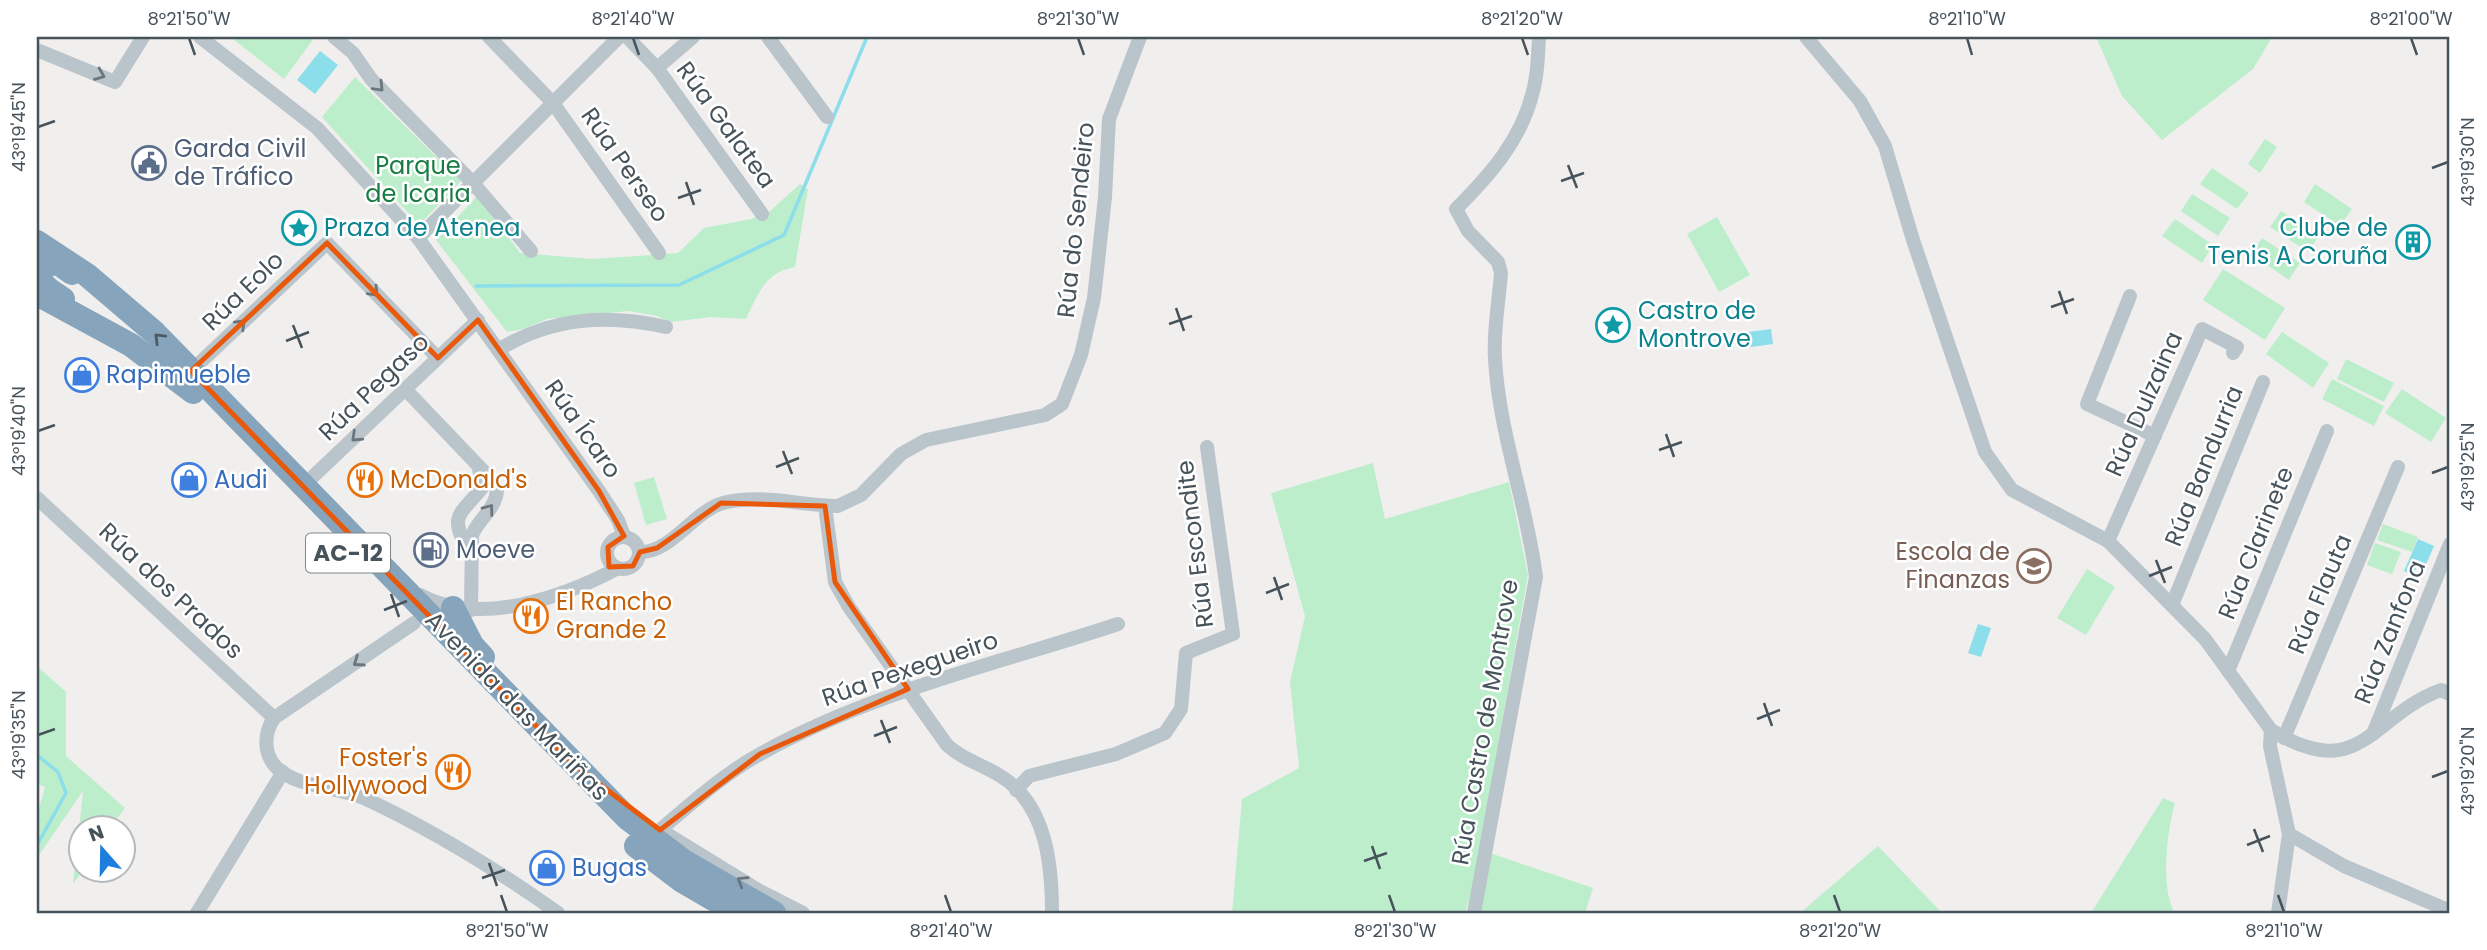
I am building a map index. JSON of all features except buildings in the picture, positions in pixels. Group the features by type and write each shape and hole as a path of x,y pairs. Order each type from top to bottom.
{"highway":[{"name":"Avenida das Mariñas","path":"37,242 87,275 155,333 573,764 652,839 723,886 774,913"},
{"path":"109,294 59,264 46,263 39,269 39,279 44,287 95,317 131,345"},
{"name":"Avenida das Mariñas","path":"37,294 131,345 203,400 575,790 634,844 682,881 737,913"},
{"path":"462,609 468,635 478,653 547,726 573,764"},
{"path":"634,844 648,864 668,881 716,913"}],"street":[{"path":"37,50 116,82 142,37"},
{"name":"Rúa Ícaro","path":"200,37 216,42 317,128 418,238 500,349 605,500 624,536"},
{"path":"334,37 353,53 371,79 473,183 531,251"},
{"path":"489,37 553,103"},
{"name":"Rúa Perseo","path":"418,238 619,37"},
{"path":"627,37 657,68"},
{"name":"Rúa Galatea","path":"693,37 657,68 762,214"},
{"path":"768,37 827,117"},
{"name":"Rúa do Sendeiro","path":"462,609 519,604 594,580 618,568 634,566 640,552 657,548 721,503 760,500 838,506 862,495 901,454 926,440 1045,415 1062,404 1081,355 1094,298 1105,197 1109,119 1140,37"},
{"name":"Rúa Castro de Montrove","path":"1474,913 1536,577 1530,532 1502,407 1495,358 1501,273 1498,262 1468,231 1456,209 1485,180 1514,142 1534,92 1539,37"},
{"path":"1806,37 1860,101 1885,146 1913,240 1984,452 2012,490 2108,541 2205,639 2271,730 2284,738 2307,747 2338,750 2371,738 2421,697 2441,690 2450,694"},
{"name":"Rúa Perseo","path":"553,103 659,253"},
{"name":"Rúa Eolo","path":"191,371 327,243 438,358"},
{"path":"2130,296 2087,404 2155,436"},
{"path":"500,349 560,323 628,319 666,327"},
{"name":"Rúa Pegaso","path":"302,487 478,320"},
{"name":"Rúa Dulzaina","path":"2108,541 2202,328 2237,347 2233,353"},
{"name":"Rúa Bandurria","path":"2172,605 2263,382"},
{"path":"394,580 440,605 462,609 476,526 497,498 491,479 405,390"},
{"name":"Rúa Clarinete","path":"2228,671 2327,431"},
{"name":"Rúa Escondite","path":"1016,790 1029,776 1116,754 1165,733 1181,709 1186,653 1233,634 1207,447"},
{"name":"Rúa Flauta","path":"2284,738 2398,467"},
{"path":"470,554 457,531 456,521 458,514 482,488 479,468"},
{"name":"Rúa dos Prados","path":"37,498 275,718"},
{"path":"825,506 835,582 849,607 954,752 1004,778 1034,814 1052,866 1052,913"},
{"path":"594,580 607,558 610,543 624,536 633,540 640,552"},
{"name":"Rúa Zanfona","path":"2371,738 2450,544"},
{"path":"607,558 618,568"},
{"path":"414,624 275,718 268,727 266,744 270,758 283,772 303,781 363,797 433,832 492,866 556,913"},
{"name":"Rúa Pexegueiro","path":"660,830 760,754 853,709 908,689 1118,624"},
{"path":"2271,730 2270,747 2289,834 2278,913"},
{"path":"573,764 594,777 660,830 758,890 803,913"},
{"path":"198,913 283,772"},
{"path":"2289,834 2344,866 2450,911"}],"highlighted area":[{"path":"327,243 438,358 478,320 599,491 624,536 608,547 609,567 633,566 640,552 657,548 721,503 825,506 835,582 908,689 760,754 660,830 573,764 191,371"}],"green space":[{"path":"315,37 284,79 233,39"},
{"path":"2096,37 2272,37 2253,69 2162,140 2122,96"},
{"name":"Parque de Icaria","path":"355,77 461,181 419,225 322,117"},
{"path":"2265,139 2277,147 2260,173 2248,164"},
{"path":"2212,168 2249,193 2237,209 2200,184"},
{"path":"800,184 808,189 795,267 769,279 746,319 712,317 670,322 657,316 629,311 547,319 507,332 436,240 478,195 520,253 594,259 678,253 704,228 751,219 770,211"},
{"path":"2315,184 2352,209 2340,226 2304,202"},
{"path":"2192,194 2230,218 2218,236 2181,211"},
{"path":"2281,211 2319,236 2308,252 2270,227"},
{"path":"1717,217 1750,275 1719,292 1687,234"},
{"path":"2175,219 2213,245 2202,263 2162,236"},
{"path":"2262,238 2300,263 2289,280 2251,254"},
{"path":"2223,269 2285,308 2265,340 2203,300"},
{"path":"2282,332 2329,363 2313,388 2266,354"},
{"path":"2346,359 2394,383 2384,402 2337,379"},
{"path":"2332,379 2384,406 2374,426 2322,399"},
{"path":"2402,389 2446,418 2431,442 2385,413"},
{"path":"1373,463 1385,519 1509,482 1528,575 1473,887 1465,913 1232,913 1242,799 1299,768 1290,682 1305,616 1271,493"},
{"path":"654,477 667,519 646,525 634,483"},
{"path":"2383,524 2418,537 2412,552 2377,540"},
{"path":"2375,543 2401,552 2392,574 2367,565"},
{"path":"2087,569 2115,587 2086,635 2057,618"},
{"path":"37,666 66,692 66,756 125,808 121,814 81,814 83,791 37,858 37,815 45,787 37,784"},
{"path":"2163,798 2175,803 2166,875 2170,902 2175,913 2091,913"},
{"path":"1878,846 1942,913 1800,913"},
{"path":"1490,853 1593,888 1585,913 1477,913"}],"water":[{"path":"320,51 338,65 315,94 297,80"},
{"path":"1771,329 1773,344 1744,348 1741,333"},
{"path":"2418,539 2434,546 2424,569 2417,566 2413,575 2404,571"},
{"path":"1978,624 1991,628 1981,657 1968,653"}],"waterway":[{"path":"476,286 679,285 784,235 867,37"},
{"path":"37,755 58,772 66,793 37,845"}],"place":[{"name":"Garda Civil de Tráfico","path":"149,163"},
{"name":"Praza de Atenea","path":"299,228"},
{"name":"Clube de Tenis A Coruña","path":"2413,242"},
{"name":"Castro de Montrove","path":"1613,325"},
{"name":"Rapimueble","path":"82,375"},
{"name":"Audi","path":"189,480"},
{"name":"McDonald's","path":"365,480"},
{"name":"Moeve","path":"431,550"},
{"name":"Escola de Finanzas","path":"2034,566"},
{"name":"El Rancho Grande 2","path":"531,616"},
{"name":"Foster's Hollywood","path":"453,772"},
{"name":"Bugas","path":"547,868"}]}
